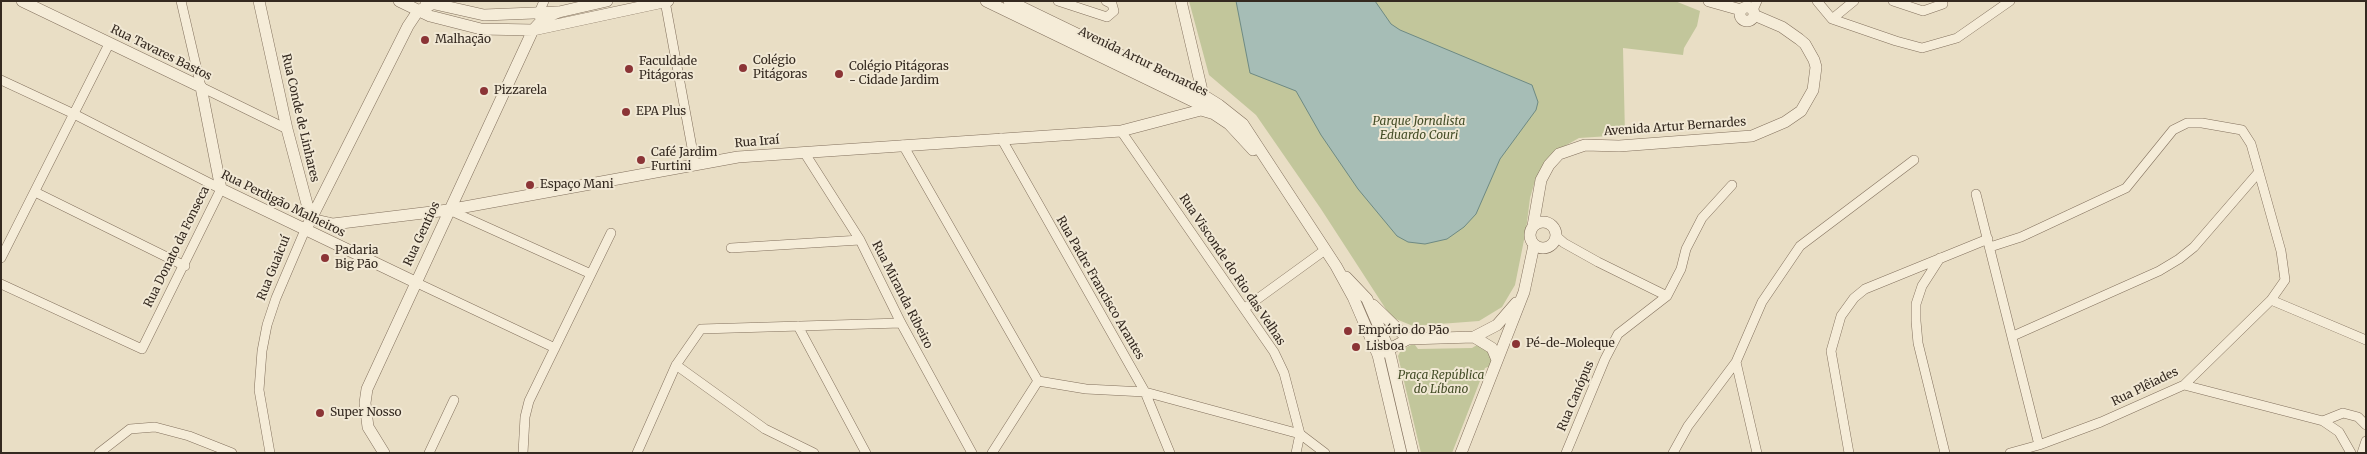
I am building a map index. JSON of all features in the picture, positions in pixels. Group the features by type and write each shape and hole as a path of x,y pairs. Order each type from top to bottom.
{"street":[{"name":"Rua Tavares Bastos","path":"22,1 287,128"},
{"name":"Rua Donato da Fonseca","path":"1,284 142,349 185,266 221,189 201,87 181,1"},
{"name":"Rua Conde de Linhares","path":"259,1 287,128 311,219"},
{"path":"399,1 484,15 559,12 607,1"},
{"path":"538,14 544,1"},
{"path":"423,4 481,29 533,30 666,1 695,164"},
{"name":"Avenida Artur Bernardes","path":"986,1 1184,96 1201,99"},
{"path":"1058,1 1107,17 1112,14 1113,7 1106,1"},
{"path":"1099,15 1101,1"},
{"path":"1181,1 1201,99 1186,113"},
{"name":"Avenida Artur Bernardes","path":"1461,453 1524,292 1539,247 1530,234 1537,224 1541,180 1553,159 1585,145 1619,146 1752,136 1786,122 1801,111 1813,90 1816,67 1804,44 1782,27 1748,10 1709,1"},
{"path":"1817,1 1832,19 1922,48 1957,38 2010,1"},
{"path":"1832,19 1854,1"},
{"path":"1893,1 1923,11 1943,4 1942,1"},
{"name":"Avenida Artur Bernardes","path":"1016,3 1181,84 1201,99 1243,124 1271,170 1336,266 1353,297 1378,355 1401,453"},
{"name":"Rua Guaicuí","path":"270,453 259,390 262,351 267,325 276,298 305,230 408,26 423,4"},
{"path":"533,30 544,18 559,12"},
{"name":"Rua Gentios","path":"384,453 368,428 365,403 367,389 448,210 533,30"},
{"path":"1,258 109,44"},
{"path":"1181,84 1194,64"},
{"name":"Rua Perdigão Malheiros","path":"1,80 74,114 305,230 555,348"},
{"path":"1184,96 1186,113"},
{"name":"Rua Iraí","path":"311,219 333,224 448,210 757,154 1121,131 1186,113 1201,110 1219,110"},
{"name":"Rua Plêiades","path":"1989,243 2021,237 2126,188 2173,130 2187,123 2242,130 2251,144 2281,250 2285,280 2271,300 2184,385 2101,422 2039,445 2010,453"},
{"name":"Rua Visconde do Rio das Velhas","path":"1121,131 1274,352 1284,373 1300,434"},
{"name":"Rua Padre Francisco Arantes","path":"1000,138 1145,392 1170,453"},
{"path":"903,145 1038,381"},
{"name":"Rua Miranda Ribeiro","path":"804,152 860,240 901,323 972,453"},
{"path":"1673,453 1688,426 1736,362 1762,302 1800,246 1914,160"},
{"path":"2013,336 2160,271 2180,259 2194,247 2258,173"},
{"name":"Rua Canópus","path":"1566,453 1605,359 1618,334 1667,296 1681,269 1686,248 1702,218 1732,185"},
{"path":"35,192 185,266"},
{"path":"1976,194 2039,445"},
{"path":"448,210 591,274"},
{"path":"428,212 439,231"},
{"path":"1537,224 1552,226 1555,239 1667,296"},
{"path":"523,453 525,417 529,401 611,233"},
{"path":"1539,247 1555,239"},
{"path":"731,248 860,240"},
{"path":"1849,453 1831,351 1841,316 1854,298 1865,288 1940,258 1989,243"},
{"path":"1245,308 1325,250"},
{"path":"1940,258 1922,286 1916,304 1916,321 1918,343 1945,453"},
{"name":"Avenida Artur Bernardes","path":"1336,266 1367,299 1389,350 1413,453"},
{"path":"1378,355 1408,339 1474,337 1498,325 1524,292"},
{"path":"1367,299 1408,339"},
{"path":"2271,300 2366,340"},
{"path":"637,453 676,365 701,329 901,323"},
{"path":"798,326 866,453"},
{"path":"1474,337 1492,348 1497,360"},
{"path":"1736,362 1757,453"},
{"path":"676,365 766,430 814,453"},
{"path":"1038,381 1086,389 1145,392 1300,434 1325,453"},
{"path":"992,453 1038,381"},
{"path":"2184,385 2322,421 2339,432 2351,453"},
{"path":"429,453 454,400"},
{"path":"2322,421 2343,413 2358,417 2366,425"},
{"path":"99,453 130,429 155,427 189,436 232,453"},
{"path":"1296,453 1300,434"},
{"path":"2362,453 2366,441"}],"green space":[{"name":"Parque Jornalista Eduardo Couri","path":"1189,1 1675,1 1700,11 1697,26 1684,48 1683,55 1623,48 1625,135 1579,138 1554,152 1542,167 1530,198 1515,285 1502,307 1479,321 1413,326 1391,317 1321,209 1256,115 1209,75"},
{"name":"Praça República do Líbano","path":"1415,345 1418,349 1472,348 1477,345 1485,348 1491,357 1491,366 1485,368 1452,453 1421,453 1398,356 1401,350"}],"water":[{"path":"1236,1 1375,1 1391,24 1400,30 1532,85 1538,102 1536,110 1500,159 1476,214 1464,227 1447,239 1425,244 1408,242 1397,236 1358,189 1321,135 1296,91 1250,73"}],"place":[{"name":"Malhação","path":"425,40"},
{"name":"Colégio Pitágoras","path":"743,68"},
{"name":"Faculdade Pitágoras","path":"629,69"},
{"name":"Colégio Pitágoras - Cidade Jardim","path":"839,74"},
{"name":"Pizzarela","path":"484,91"},
{"name":"EPA Plus","path":"626,112"},
{"name":"Café Jardim Furtini","path":"641,160"},
{"name":"Espaço Mani","path":"530,185"},
{"name":"Padaria Big Pão","path":"325,258"},
{"name":"Empório do Pão","path":"1348,331"},
{"name":"Pé-de-Moleque","path":"1516,344"},
{"name":"Lisboa","path":"1356,347"},
{"name":"Super Nosso","path":"320,413"}]}
